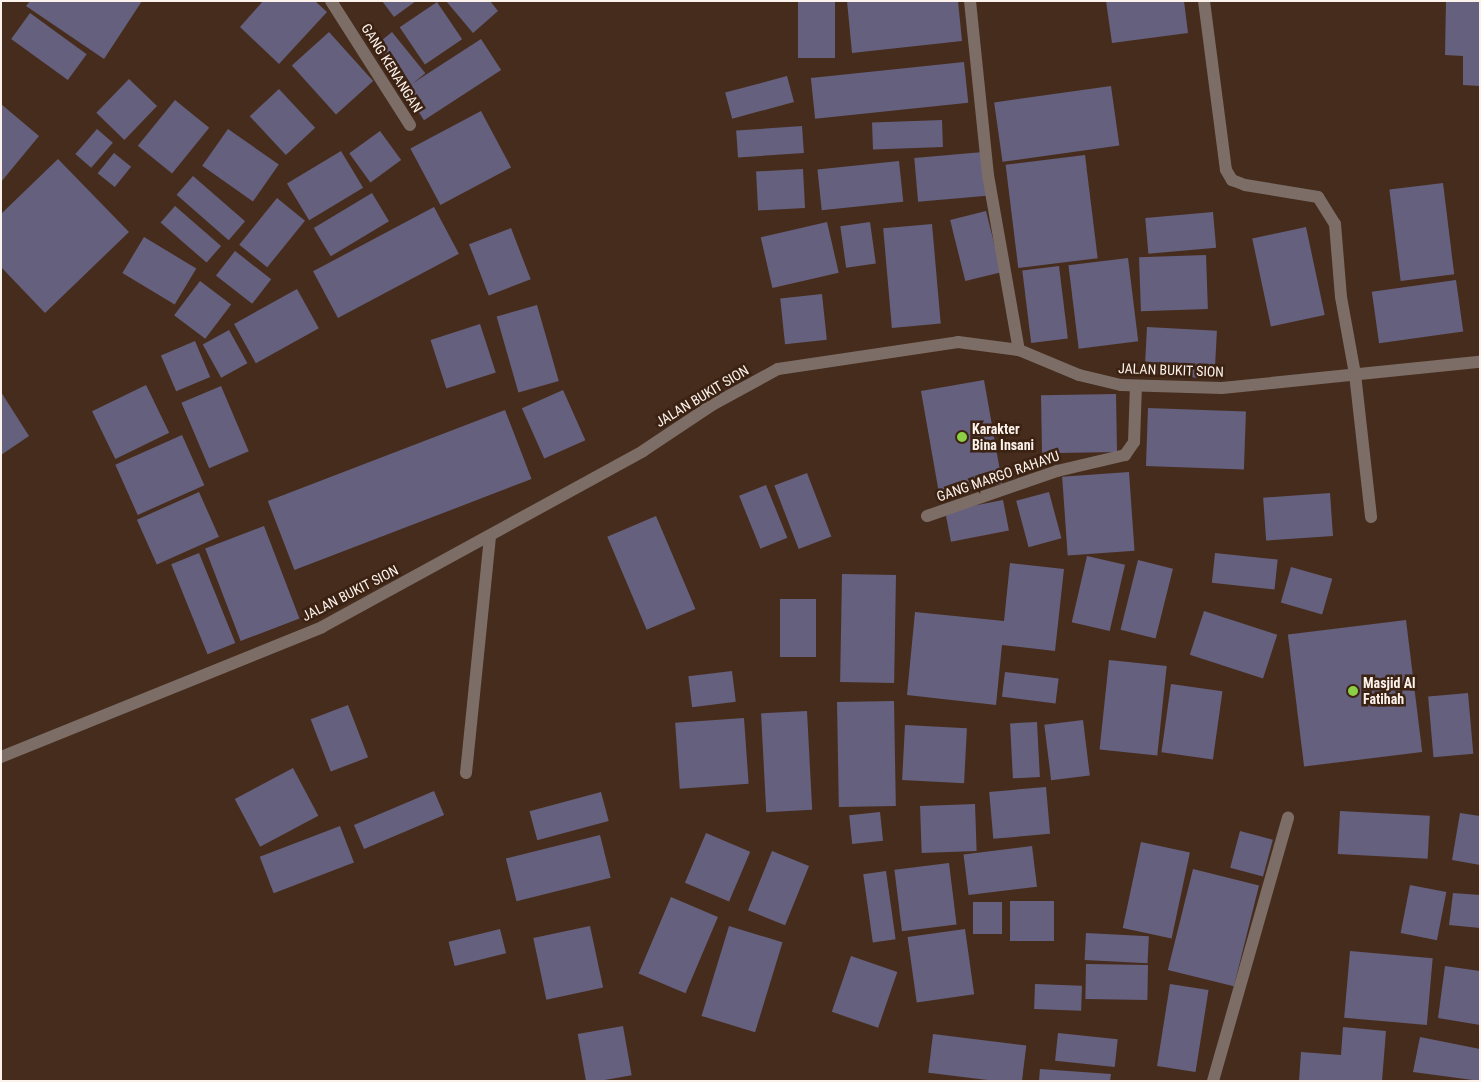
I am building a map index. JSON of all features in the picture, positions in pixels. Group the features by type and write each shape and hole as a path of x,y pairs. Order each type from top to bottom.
{"street":[{"name":"GANG KENANGAN","path":"331,1 410,125"},
{"path":"970,1 988,175 1019,350"},
{"path":"1204,1 1226,170 1232,180 1245,186 1318,197 1328,207 1335,224 1341,297 1355,374 1371,517"},
{"name":"JALAN BUKIT SION","path":"1,757 322,627 490,536 778,369 958,342 1019,350 1079,375 1136,386 1222,388 1480,362"},
{"name":"GANG MARGO RAHAYU","path":"927,516 1056,470 1125,455 1134,442 1136,386"},
{"path":"466,773 490,536"},
{"path":"1214,1081 1288,817"}],"building":[{"path":"30,1 142,1 104,59 26,6"},
{"path":"263,1 315,1 327,12 279,64 240,27"},
{"path":"382,1 416,1 394,17"},
{"path":"446,1 490,1 498,11 473,33"},
{"path":"798,1 835,1 835,58 798,58"},
{"path":"847,1 958,1 962,41 852,53"},
{"path":"1106,1 1184,1 1188,33 1112,43"},
{"path":"1446,1 1480,1 1480,86 1463,85 1463,56 1445,55"},
{"path":"437,2 462,39 425,64 400,27"},
{"path":"30,13 87,54 68,80 11,39"},
{"path":"329,32 373,81 336,115 292,65"},
{"path":"392,32 425,73 408,87 375,46"},
{"path":"481,39 501,70 424,120 404,89"},
{"path":"964,62 968,103 815,119 811,78"},
{"path":"787,76 794,102 732,119 725,93"},
{"path":"129,79 157,106 124,140 96,113"},
{"path":"1111,86 1119,145 1002,162 994,102"},
{"path":"279,89 315,128 286,155 250,116"},
{"path":"175,100 209,128 172,174 138,146"},
{"path":"1,104 39,136 1,182"},
{"path":"481,111 511,168 440,205 410,149"},
{"path":"942,120 943,147 873,149 872,122"},
{"path":"802,126 804,153 738,158 736,131"},
{"path":"97,129 113,143 91,168 75,154"},
{"path":"228,129 279,165 253,201 202,166"},
{"path":"380,131 401,160 370,182 349,153"},
{"path":"341,151 363,188 309,220 287,183"},
{"path":"983,152 987,196 918,202 914,158"},
{"path":"114,153 131,167 115,187 98,173"},
{"path":"1085,155 1098,258 1018,268 1006,165"},
{"path":"58,159 129,232 45,313 1,267 1,214"},
{"path":"899,161 903,202 822,210 817,170"},
{"path":"803,169 805,208 758,210 756,171"},
{"path":"193,176 245,221 229,240 177,195"},
{"path":"1443,183 1454,274 1401,281 1389,190"},
{"path":"372,193 389,221 331,256 314,228"},
{"path":"277,198 305,221 267,267 239,245"},
{"path":"175,206 221,246 207,263 161,223"},
{"path":"434,207 459,254 338,318 313,271"},
{"path":"986,211 1001,272 965,281 950,220"},
{"path":"1213,212 1216,248 1148,254 1145,218"},
{"path":"827,222 839,273 772,288 761,237"},
{"path":"870,222 876,264 846,268 840,226"},
{"path":"932,224 941,324 892,328 883,228"},
{"path":"1306,227 1325,315 1271,326 1252,238"},
{"path":"511,228 531,279 489,295 469,244"},
{"path":"144,237 196,268 175,304 122,273"},
{"path":"235,251 271,279 252,304 216,275"},
{"path":"1206,255 1208,309 1141,311 1139,257"},
{"path":"1128,258 1138,341 1079,349 1068,265"},
{"path":"1059,266 1068,338 1031,343 1022,271"},
{"path":"1456,280 1463,331 1379,343 1372,292"},
{"path":"200,281 231,304 205,339 174,315"},
{"path":"297,289 319,328 256,363 234,324"},
{"path":"822,294 827,340 785,344 780,298"},
{"path":"537,305 559,381 518,393 497,317"},
{"path":"480,324 496,373 446,389 431,340"},
{"path":"1147,327 1217,331 1214,379 1144,375"},
{"path":"229,330 247,363 221,378 203,345"},
{"path":"195,341 210,377 176,391 161,355"},
{"name":"Karakter Bina Insani","path":"984,380 1002,483 939,495 921,391"},
{"path":"146,385 169,433 115,459 92,411"},
{"path":"221,386 249,451 209,468 181,403"},
{"path":"563,390 585,440 544,459 522,408"},
{"path":"1,392 29,436 1,455"},
{"path":"1116,394 1117,452 1042,453 1041,395"},
{"path":"1148,408 1246,411 1244,469 1146,466"},
{"path":"505,410 532,479 294,570 268,501"},
{"path":"182,435 204,485 138,515 115,465"},
{"path":"1129,472 1135,551 1068,555 1062,477"},
{"path":"807,473 831,536 799,549 774,486"},
{"path":"766,485 787,538 760,549 739,496"},
{"path":"199,492 219,537 157,564 137,520"},
{"path":"1049,492 1061,538 1029,547 1016,501"},
{"path":"1330,493 1333,536 1266,541 1263,498"},
{"path":"1003,500 1009,530 951,542 945,511"},
{"path":"656,516 695,609 647,630 607,537"},
{"path":"264,526 299,618 241,641 205,549"},
{"path":"199,553 235,643 208,654 171,564"},
{"path":"1215,553 1278,560 1275,589 1212,583"},
{"path":"1087,556 1125,565 1110,631 1072,622"},
{"path":"1138,560 1173,569 1156,639 1121,630"},
{"path":"1010,563 1064,569 1055,651 1002,645 996,705 907,695 915,612 1004,621"},
{"path":"1291,567 1332,579 1322,614 1281,603"},
{"path":"842,574 896,575 894,683 840,682"},
{"path":"780,599 816,599 816,657 780,657"},
{"path":"1204,611 1277,635 1263,679 1190,655"},
{"name":"Masjid Al Fatihah","path":"1406,620 1422,752 1304,767 1288,635"},
{"path":"1109,660 1167,666 1157,756 1100,750"},
{"path":"732,671 736,702 692,707 688,676"},
{"path":"1005,672 1059,679 1056,703 1002,697"},
{"path":"1171,684 1222,691 1213,760 1161,752"},
{"path":"1468,693 1473,754 1433,757 1428,696"},
{"path":"894,701 896,806 839,807 837,702"},
{"path":"348,705 368,757 331,772 311,719"},
{"path":"807,711 812,810 766,812 761,713"},
{"path":"744,718 749,784 680,789 675,723"},
{"path":"1083,720 1090,776 1051,780 1044,725"},
{"path":"1037,722 1040,777 1013,778 1010,723"},
{"path":"905,725 967,728 964,783 902,780"},
{"path":"293,768 318,816 260,847 235,799"},
{"path":"1046,787 1050,834 993,839 989,792"},
{"path":"434,791 444,815 364,849 354,825"},
{"path":"601,792 609,821 537,840 530,811"},
{"path":"975,804 977,851 922,853 920,806"},
{"path":"1340,811 1430,816 1428,859 1338,854"},
{"path":"880,812 883,841 852,844 849,815"},
{"path":"1460,813 1480,816 1480,865 1452,860"},
{"path":"340,826 354,862 274,893 260,857"},
{"path":"1240,831 1273,840 1263,877 1230,868"},
{"path":"706,833 750,852 729,901 685,883"},
{"path":"600,835 611,878 517,901 506,858"},
{"path":"1141,842 1190,852 1172,938 1123,928"},
{"path":"1032,846 1037,887 969,895 964,854"},
{"path":"772,851 809,866 785,925 748,910"},
{"path":"949,863 957,925 902,931 894,870"},
{"path":"1193,869 1259,885 1234,986 1168,970"},
{"path":"886,871 896,939 873,943 863,874"},
{"path":"1410,885 1446,892 1437,940 1401,933"},
{"path":"1453,893 1480,895 1480,928 1449,925"},
{"path":"671,897 718,917 686,993 639,973"},
{"path":"1010,901 1054,901 1054,941 1010,941"},
{"path":"973,902 1002,902 1002,934 973,934"},
{"path":"590,926 603,988 546,1000 533,938"},
{"path":"729,926 783,942 755,1032 702,1016"},
{"path":"500,929 506,953 455,966 449,942"},
{"path":"965,929 974,994 917,1002 908,937"},
{"path":"1086,933 1149,936 1148,963 1085,960"},
{"path":"1350,951 1433,958 1427,1025 1344,1018"},
{"path":"851,956 897,972 878,1028 832,1012"},
{"path":"1086,964 1148,965 1147,1000 1085,999"},
{"path":"1445,966 1480,971 1480,1025 1438,1018"},
{"path":"1035,984 1082,986 1081,1011 1034,1009"},
{"path":"1170,984 1209,990 1196,1072 1157,1066"},
{"path":"623,1026 632,1075 599,1081 586,1081 578,1034"},
{"path":"1343,1027 1386,1031 1382,1081 1299,1081 1301,1052 1341,1055"},
{"path":"1058,1033 1118,1039 1115,1067 1055,1061"},
{"path":"933,1034 1026,1045 1022,1081 996,1081 928,1073"},
{"path":"1420,1037 1480,1049 1480,1081 1413,1072"},
{"path":"1040,1069 1111,1074 1110,1081 1039,1081"}],"place":[{"name":"Karakter Bina Insani","path":"962,437"},
{"name":"Masjid Al Fatihah","path":"1353,691"}]}
